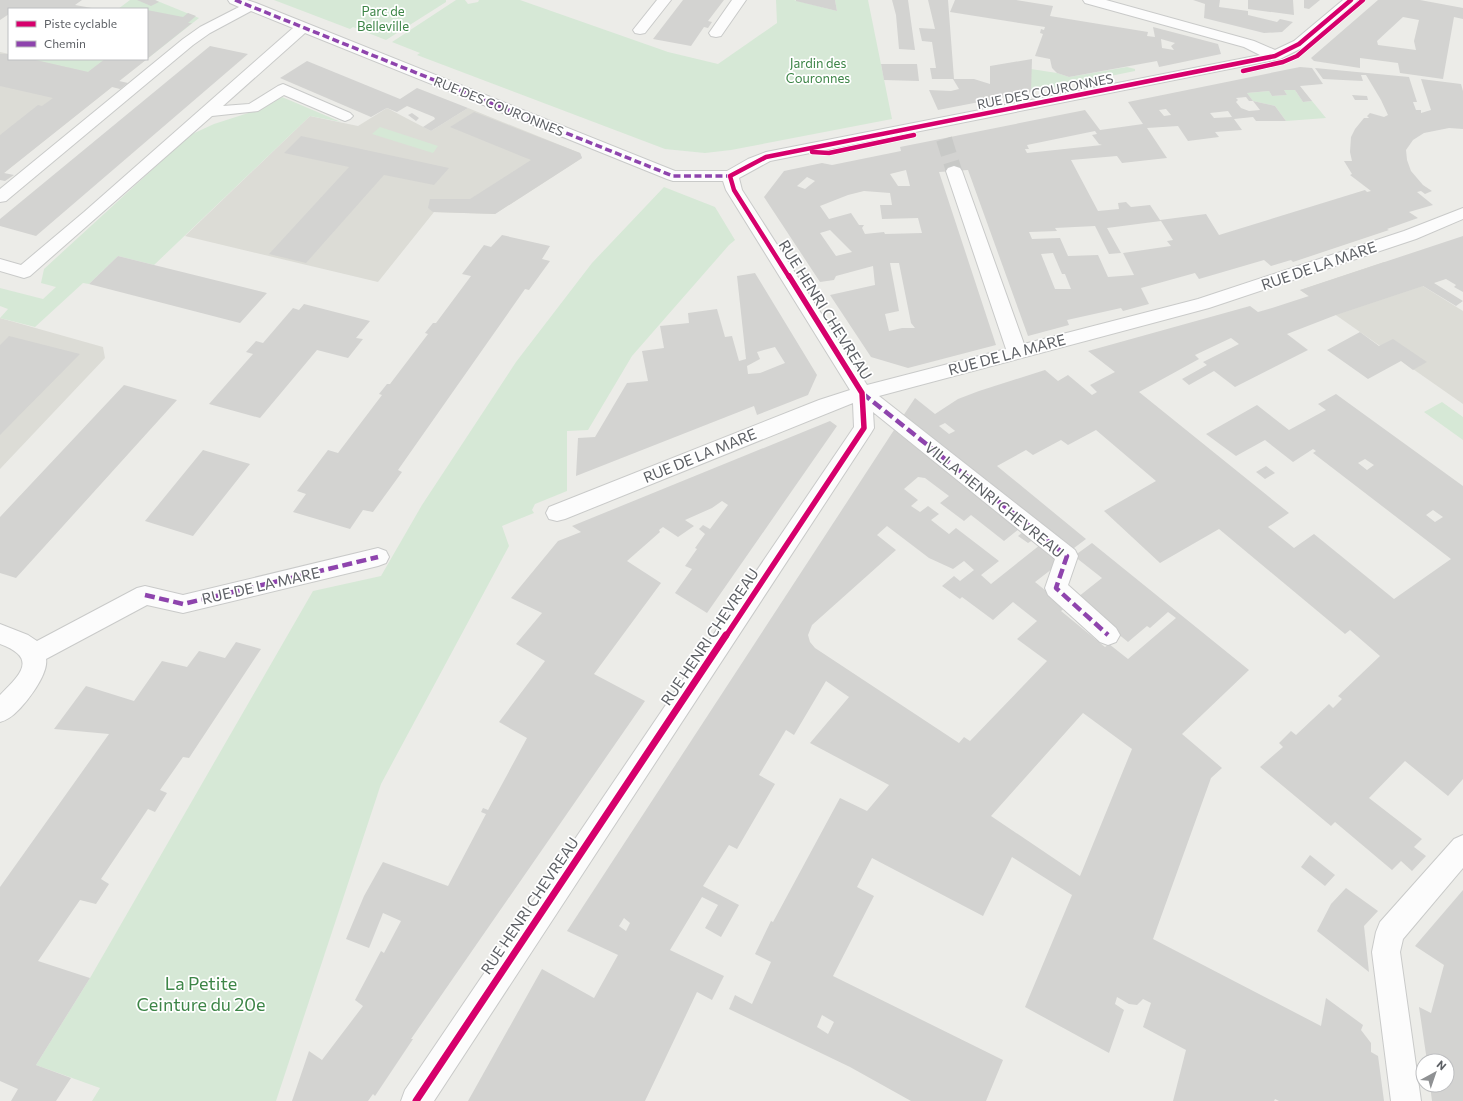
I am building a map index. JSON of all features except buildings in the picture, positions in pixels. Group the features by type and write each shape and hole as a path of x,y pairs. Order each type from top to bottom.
{"street":[{"name":"RUE DES COURONNES","path":"234,0 674,176 730,176 766,157 941,129 1275,56 1299,44 1352,0"},
{"path":"640,30 664,0"},
{"path":"716,33 739,0"},
{"path":"1090,0 1249,44 1275,56"},
{"path":"0,197 188,42 205,30 251,6"},
{"path":"0,265 24,272 90,216 303,27"},
{"path":"206,112 253,108 283,89 345,116"},
{"path":"954,171 1017,352"},
{"name":"RUE HENRI CHEVREAU","path":"416,1101 864,428 862,393 734,190 730,176"},
{"name":"RUE DE LA MARE","path":"557,513 826,405 862,393 1210,302 1410,236 1463,213"},
{"name":"VILLA HENRI CHEVREAU","path":"862,393 1067,556 1056,588 1108,635"},
{"name":"RUE DE LA MARE","path":"34,654 145,595 183,604 378,557"},
{"path":"0,634 26,644 34,654 35,661 34,671 27,683 0,710"},
{"path":"1406,1101 1386,952 1390,932 1463,848"}],"shaded area":[{"path":"0,52 8,54 8,60 146,60 0,176"},
{"path":"387,108 431,131 468,108 580,153 582,158 495,214 434,212 378,282 185,236 310,116 358,126"},
{"path":"1384,262 1463,311 1463,404 1300,290"},
{"path":"0,318 103,347 105,358 0,469"}],"green space":[{"path":"130,0 155,0 199,18 148,58 148,8 119,8"},
{"name":"Parc de Belleville","path":"274,0 446,0 446,2 386,40 353,27 350,29"},
{"name":"Jardin des Couronnes","path":"456,0 465,0 468,4 478,2 479,0 520,0 668,52 718,64 777,23 776,0 794,0 837,11 835,0 868,0 892,119 731,150 705,153 665,149 417,55 420,53 392,42"},
{"path":"35,60 104,60 88,72"},
{"path":"1127,67 1135,69 1135,71 1031,92 1031,69 1057,73 1069,77"},
{"path":"1284,90 1295,90 1303,102 1312,101 1326,118 1286,121 1275,106 1253,101 1247,93 1269,91 1272,96 1287,95"},
{"path":"282,97 341,122 310,116 154,265 118,256 89,284 83,283 35,327 0,318 8,309 0,306 0,288 43,299 56,287 41,283 44,269 190,135 214,124 264,108"},
{"path":"380,127 438,146 433,153 372,134"},
{"name":"La Petite Ceinture du 20e","path":"664,187 715,207 735,240 632,356 588,430 567,431 567,491 535,504 532,510 534,513 502,526 509,546 381,784 276,1101 92,1101 100,1088 36,1065 90,978 313,591 381,576 422,505 516,362 592,263"},
{"path":"1442,402 1463,417 1463,440 1424,412"}],"tunnel":[{"path":"944,139 954,171"}],"marked path":[{"path":"235,0 673,176 730,176"},
{"path":"862,393 1067,556 1056,588 1108,635"},
{"path":"145,595 183,604 378,557"}],"cycle path":[{"path":"416,1101 864,428 862,393 734,190 730,176 766,157 1275,56 1299,44 1351,0"},
{"path":"1243,71 1283,62 1297,56 1363,0"},
{"path":"812,152 829,153 914,135"}]}
